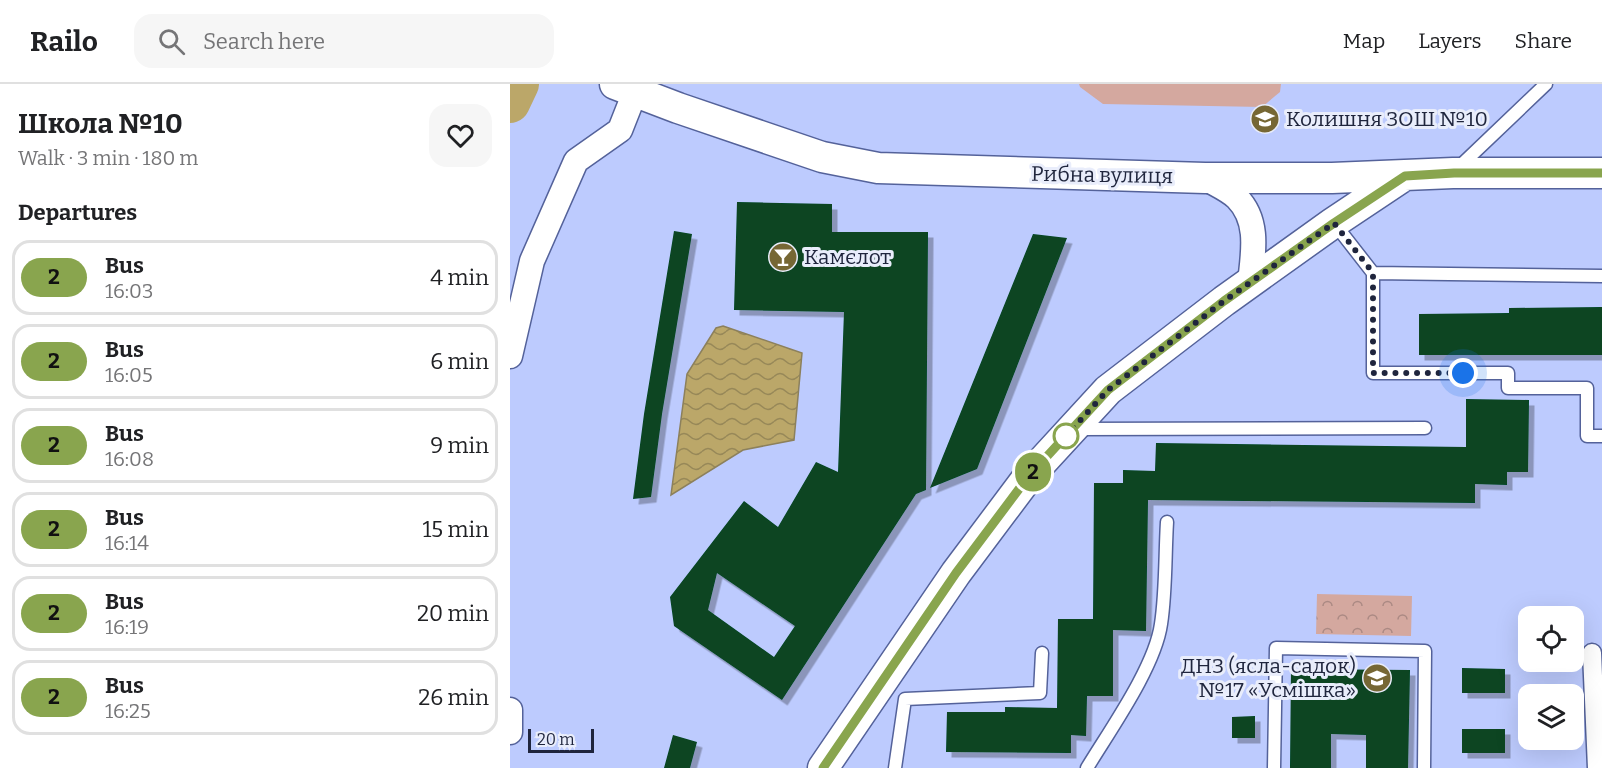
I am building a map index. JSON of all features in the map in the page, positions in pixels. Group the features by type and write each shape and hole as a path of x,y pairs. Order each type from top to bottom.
{"street":[{"name":"Рибна вулиця","path":"625,88 812,154 867,167 1205,178 1332,178 1454,173 1602,173"},
{"path":"510,356 532,261 576,160 620,130 625,88"},
{"path":"823,768 963,564 1028,477 1108,390 1250,283 1405,176"},
{"path":"1205,178 1237,198 1252,222 1254,246 1250,283"},
{"path":"1592,653 1597,768"},
{"path":"510,710 510,732"}],"lane":[{"path":"1454,173 1546,84"},
{"path":"1334,223 1373,273 1373,373 1508,373 1508,388 1587,388 1587,436 1602,436"},
{"path":"1373,273 1602,276"},
{"path":"1072,429 1425,428"},
{"path":"1087,768 1154,652 1161,625 1167,522"},
{"path":"1274,768 1276,648 1425,651 1424,768"},
{"path":"895,768 905,699 1040,693 1042,653"}],"green space":[{"path":"1079,84 1281,84 1280,92 1262,107 1103,104"},
{"path":"1317,594 1412,596 1411,636 1316,634"}],"water":[{"path":"723,326 802,353 794,440 743,450 671,495 687,374 716,328"}],"building":[{"path":"737,202 832,204 832,232 928,232 926,490 916,494 782,700 674,626 670,597 744,501 778,527 816,462 838,472 844,312 734,310","holes":["717,573 795,626 774,657 708,610"]},
{"path":"674,231 692,234 662,414 651,497 633,499 644,414"},
{"path":"1033,234 1067,238 977,469 930,488"},
{"path":"1602,307 1602,355 1419,355 1419,314 1509,313 1509,308"},
{"path":"1466,399 1529,400 1528,472 1507,472 1507,485 1475,484 1475,503 1148,500 1146,631 1113,630 1113,696 1087,696 1086,736 1071,735 1071,753 946,752 947,712 1005,712 1005,707 1057,708 1058,619 1093,619 1094,483 1123,483 1123,470 1155,471 1156,443 1466,447"},
{"path":"1462,668 1505,669 1505,693 1462,693"},
{"path":"1291,669 1410,670 1408,768 1366,768 1366,735 1331,734 1331,768 1290,768"},
{"path":"1255,716 1255,738 1232,738 1232,717"},
{"path":"1462,729 1505,729 1505,753 1462,753"},
{"path":"673,735 697,742 690,768 664,768"}],"waterway":[{"path":"510,103 519,84"}],"bus line":[{"name":"2","path":"823,768 956,573 1028,477 1108,390 1224,301 1405,176 1454,173 1602,173"}],"place":[{"name":"Колишня ЗОШ №10","path":"1265,119"},
{"name":"Камєлот","path":"783,257"},
{"name":"ДНЗ (ясла-садок) №17 «Усмішка»","path":"1377,678"}],"route":[{"path":"1066,436 1108,390 1224,301 1334,223 1373,273 1373,373 1463,373"}]}
